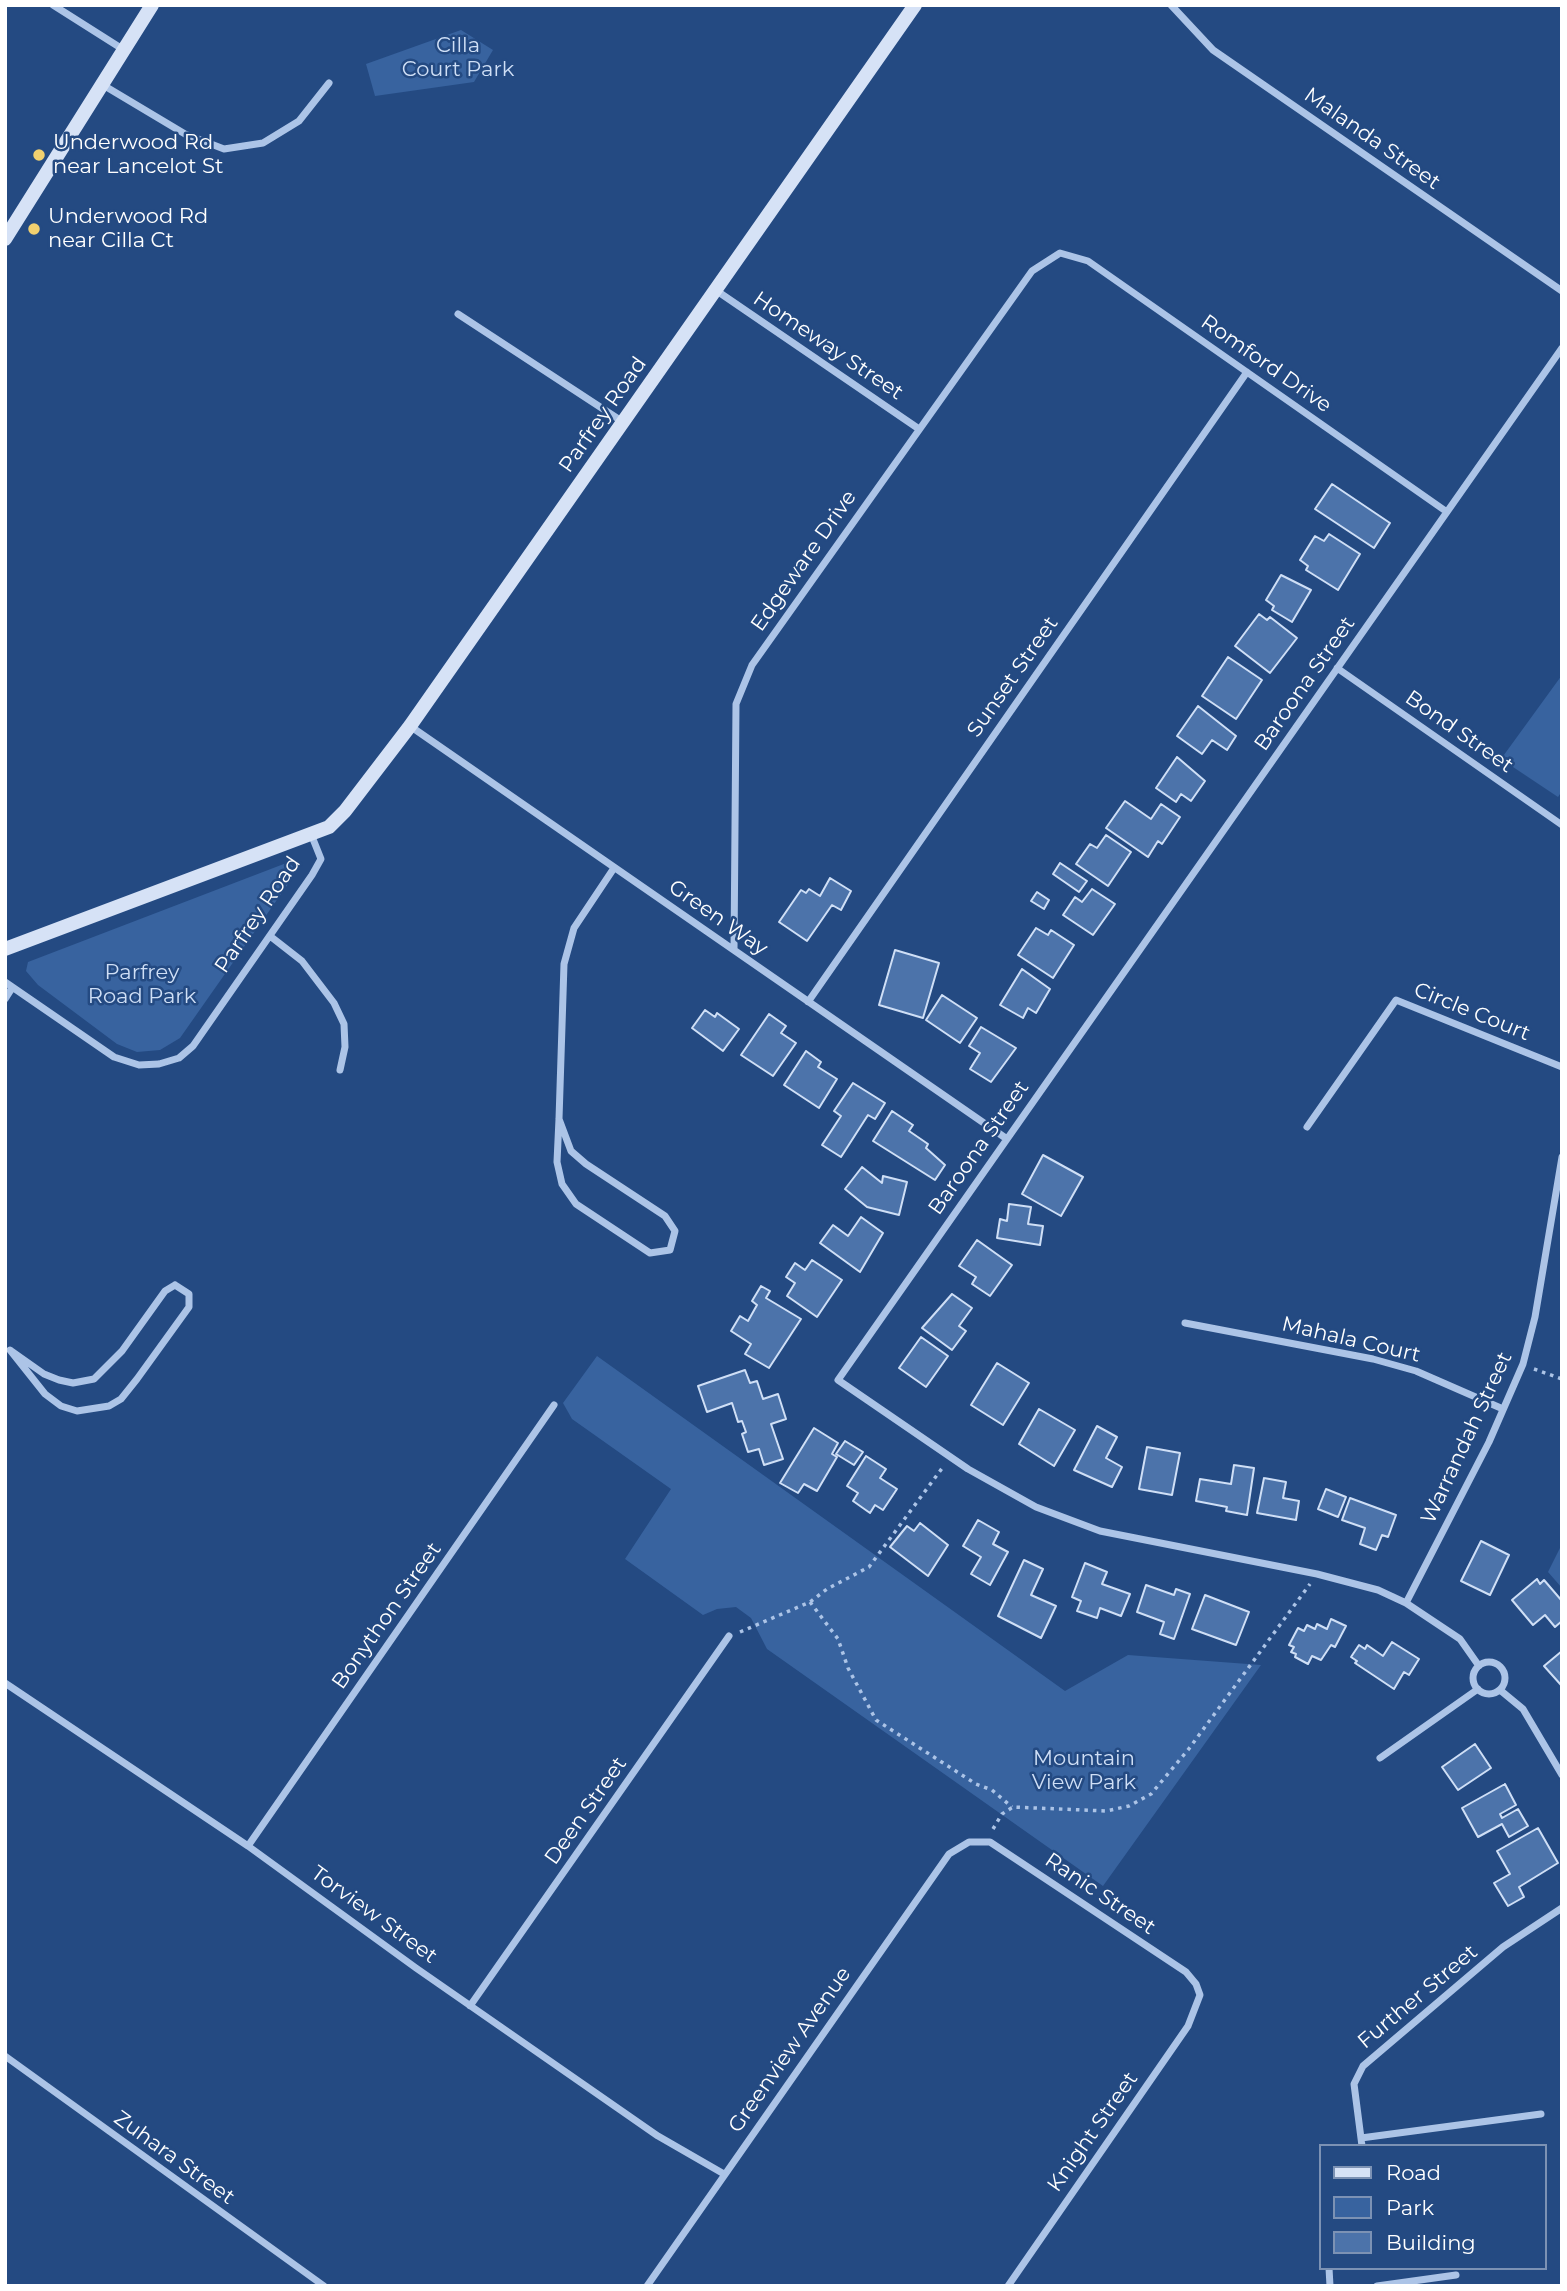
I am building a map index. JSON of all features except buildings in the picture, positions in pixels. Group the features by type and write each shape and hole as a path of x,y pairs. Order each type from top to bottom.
{"main road":[{"path":"5,239 152,5"},
{"name":"Parfrey Road","path":"5,949 328,827 345,811 410,726 915,5"}],"street":[{"path":"54,5 124,50"},
{"name":"Malanda Street","path":"1171,5 1213,50 1562,291"},
{"path":"103,85 185,134 224,149 263,143 299,121 329,83"},
{"name":"Romford Drive","path":"1060,253 1088,261 1447,512"},
{"name":"Edgeware Drive","path":"734,950 736,704 752,664 1032,271 1060,253"},
{"name":"Homeway Street","path":"717,291 919,429"},
{"path":"458,314 623,422"},
{"name":"Baroona Street","path":"1500,1690 1505,1681 1499,1665 1489,1662 1479,1666 1460,1639 1406,1603 1378,1590 1317,1574 1100,1531 1037,1507 950,1457 838,1380 1562,348"},
{"name":"Sunset Street","path":"808,1002 1247,372"},
{"name":"Bond Street","path":"1337,668 1562,825"},
{"name":"Green Way","path":"410,726 1007,1139"},
{"name":"Parfrey Road","path":"5,982 114,1057 139,1065 159,1064 179,1058 193,1046 321,859 310,833"},
{"path":"559,1119 571,1151 586,1164 665,1216 675,1231 670,1250 650,1253 576,1204 562,1184 557,1162 564,964 574,928 614,868"},
{"path":"270,936 302,961 334,1003 344,1024 345,1047 340,1070"},
{"path":"5,999 12,988"},
{"name":"Circle Court","path":"1307,1127 1396,1000 1562,1066"},
{"name":"Warrandah Street","path":"1406,1603 1523,1364 1535,1317 1562,1157"},
{"path":"175,1285 189,1294 189,1307 137,1379 121,1399 96,1411 77,1411 61,1406 45,1394 8,1348 44,1374 73,1383 86,1382 105,1372 164,1291 175,1285"},
{"name":"Mahala Court","path":"1185,1323 1373,1359 1416,1371 1503,1409"},
{"name":"Bonython Street","path":"248,1846 554,1405"},
{"name":"Deen Street","path":"471,2006 729,1636"},
{"path":"1479,1666 1474,1678 1478,1689 1489,1694 1500,1690 1523,1709 1562,1775"},
{"name":"Torview Street","path":"5,1683 248,1846 658,2136 724,2174"},
{"path":"1380,1758 1478,1689"},
{"name":"Greenview Avenue","path":"647,2286 949,1854 969,1842 990,1842"},
{"name":"Ranic Street","path":"990,1842 1186,1972 1196,1984 1200,1995"},
{"name":"Further Street","path":"1362,2142 1354,2084 1363,2066 1503,1947 1562,1908"},
{"name":"Knight Street","path":"1008,2286 1188,2026 1200,1995"},
{"name":"Zuhara Street","path":"5,2056 324,2286"},
{"path":"1362,2142 1541,2114"},
{"path":"1377,2286 1456,2275"}],"path":[{"path":"1523,1364 1562,1379"},
{"path":"729,1636 810,1602 827,1589 869,1567 950,1457"},
{"path":"810,1602 838,1639 848,1668 876,1720 976,1784 992,1790 1013,1807 1106,1811 1129,1807 1151,1794 1188,1751 1317,1574"},
{"path":"990,1842 994,1824 1013,1807"}],"green space":[{"name":"Cilla Court Park","path":"461,30 493,50 474,82 375,96 366,64"},
{"path":"1562,675 1562,791 1558,797 1501,759"},
{"name":"Parfrey Road Park","path":"289,862 294,868 293,877 180,1038 160,1050 137,1052 117,1044 38,985 26,971 28,962"},
{"name":"Mountain View Park","path":"597,1356 1065,1691 1128,1655 1261,1665 1103,1886 767,1649 751,1618 736,1607 717,1609 703,1615 625,1559 671,1489 572,1419 563,1403"},
{"path":"1562,1544 1562,1588 1548,1572"}],"place":[{"name":"Underwood Rd near Lancelot St","path":"39,155"},
{"name":"Underwood Rd near Cilla Ct","path":"34,229"}]}
